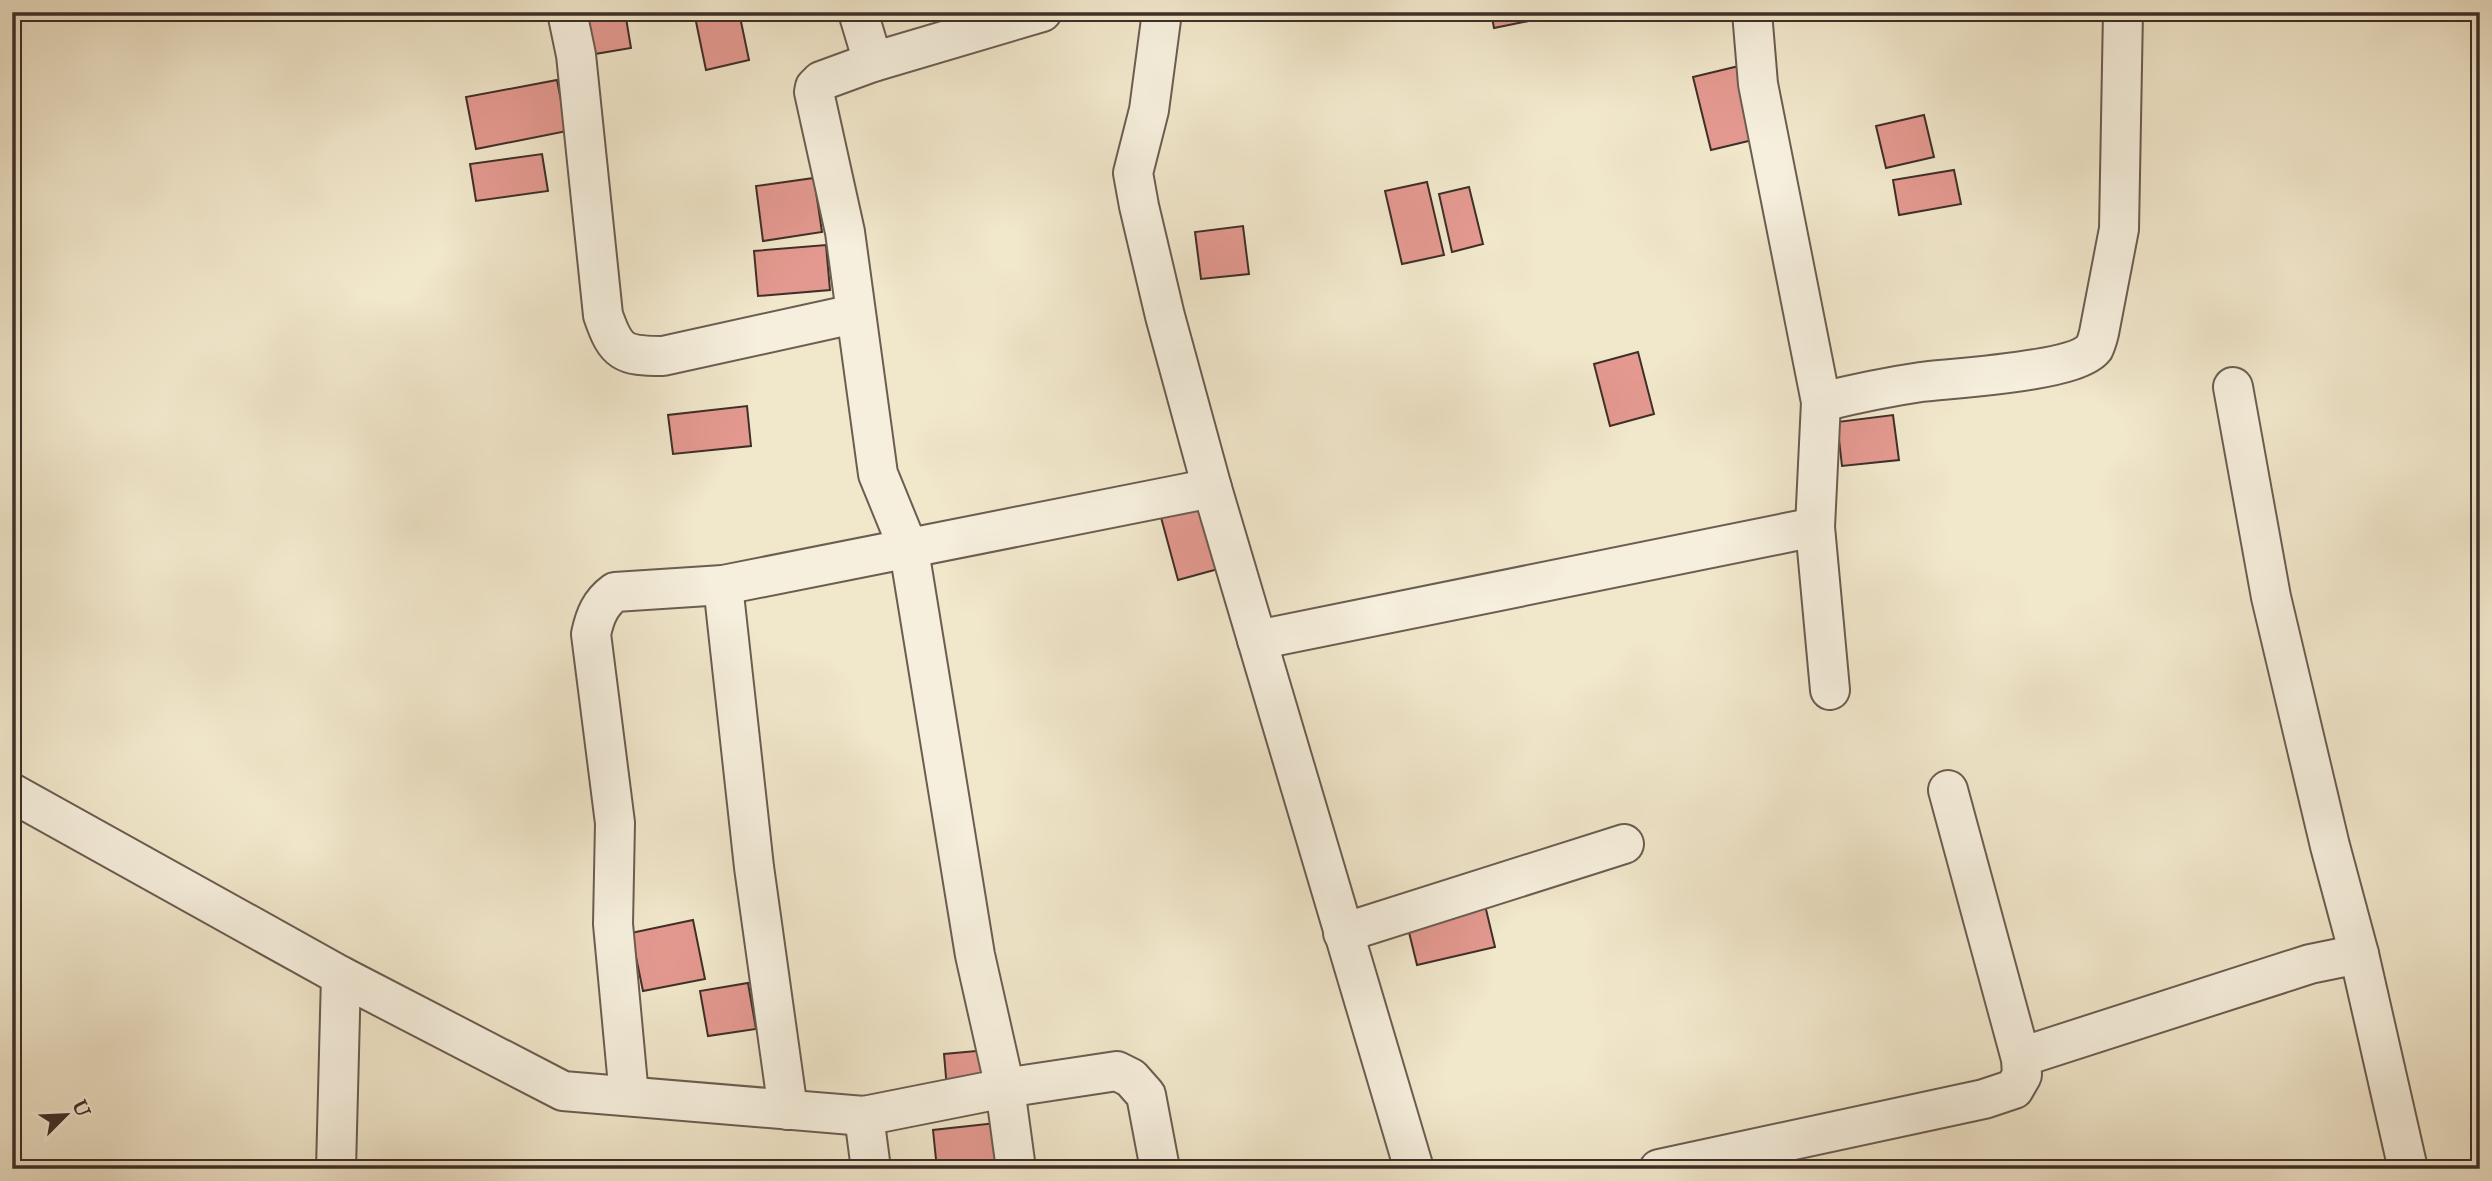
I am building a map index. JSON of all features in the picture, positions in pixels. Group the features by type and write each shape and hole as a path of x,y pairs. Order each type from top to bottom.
{"street":[{"path":"567,12 576,55 603,315 617,346 634,356 663,356 854,314"},
{"path":"858,12 873,62"},
{"path":"1016,1169 1005,1088 975,955 909,550 877,474 845,232 814,92 821,81 873,62 1042,12"},
{"path":"1162,12 1149,110 1133,173 1165,316 1212,488 1414,1169"},
{"path":"1752,12 1758,84 1821,402 1815,527 1830,690"},
{"path":"1821,402 1921,382 2036,370 2081,356 2094,348 2119,229 2123,12"},
{"path":"2233,387 2271,597 2330,846 2359,954 2408,1169"},
{"path":"629,1096 613,925 615,823 592,634 594,621 604,600 615,592 723,585 1212,488"},
{"path":"1257,640 1815,527"},
{"path":"723,585 754,867 788,1110"},
{"path":"1660,1169 1984,1099 2014,1089 2022,1075 2021,1057 2001,992 1948,790"},
{"path":"12,793 341,976 563,1091 864,1116 1005,1088 1117,1071 1131,1078 1146,1095 1160,1169"},
{"path":"1343,933 1624,844"},
{"path":"2021,1057 2310,964 2359,954"},
{"path":"336,1169 341,976"},
{"path":"864,1116 871,1169"}],"building":[{"path":"582,12 625,12 631,48 589,55"},
{"path":"694,12 739,12 749,60 706,70"},
{"path":"1491,12 1527,12 1529,21 1494,28"},
{"path":"1743,65 1761,138 1711,150 1693,77"},
{"path":"557,80 567,131 476,149 466,97"},
{"path":"1924,115 1934,157 1886,168 1876,126"},
{"path":"542,154 548,191 476,201 470,164"},
{"path":"1954,170 1961,204 1899,215 1893,180"},
{"path":"814,178 822,232 763,241 756,186"},
{"path":"1427,182 1444,255 1402,264 1385,191"},
{"path":"1469,187 1483,244 1452,252 1439,194"},
{"path":"1243,226 1249,274 1201,279 1195,232"},
{"path":"826,245 830,290 758,296 754,251"},
{"path":"1638,352 1654,414 1610,426 1594,364"},
{"path":"747,406 751,446 673,454 668,415"},
{"path":"1893,415 1899,460 1842,466 1837,422"},
{"path":"1199,500 1218,569 1178,580 1159,510"},
{"path":"1484,901 1495,947 1417,965 1406,920"},
{"path":"693,920 705,979 643,991 631,933"},
{"path":"748,983 756,1029 708,1036 700,991"},
{"path":"987,1050 990,1085 947,1089 944,1054"},
{"path":"1005,1122 1010,1166 937,1169 933,1130"},
{"path":"605,1163 605,1169 528,1169 528,1164"}]}
